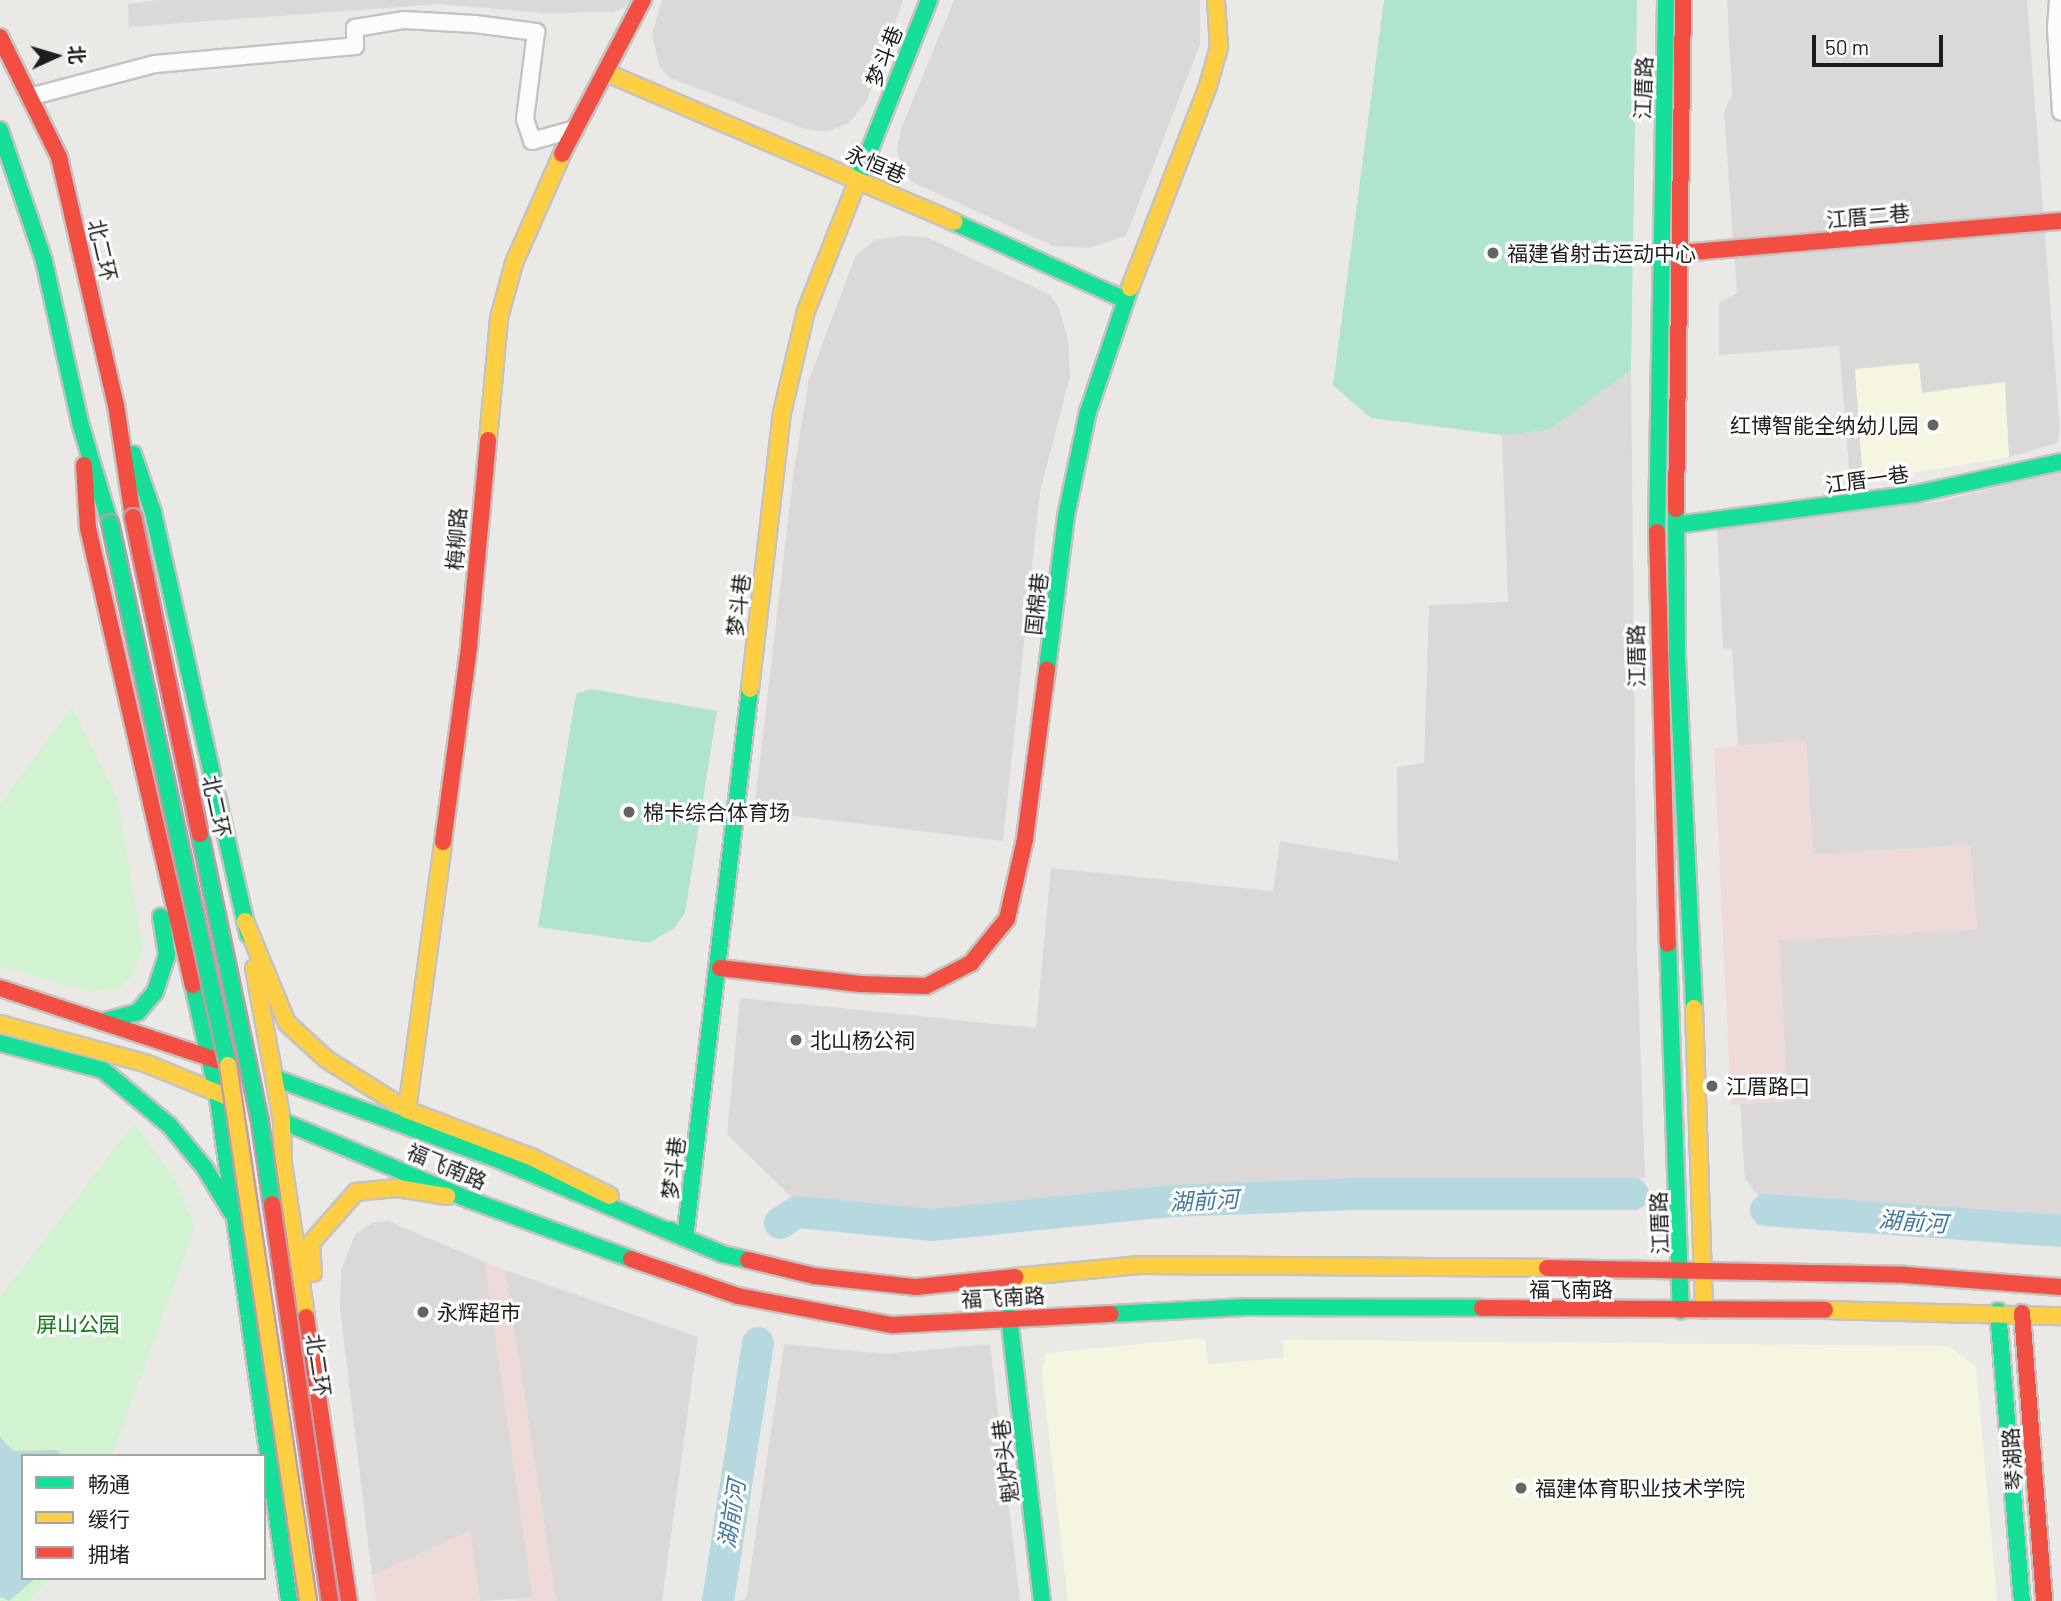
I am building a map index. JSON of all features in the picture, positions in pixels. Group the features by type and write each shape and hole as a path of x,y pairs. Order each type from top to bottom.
{"main road":[{"name":"梅柳路","path":"407,1110 469,646 490,379 499,318 514,262 543,191 643,0"},
{"name":"梦斗巷","path":"685,1238 720,968 782,413 806,311 929,0"},
{"name":"国棉巷","path":"720,968 860,984 926,986 971,963 1007,919 1025,839 1066,516 1088,412 1125,300 1208,86 1219,47 1216,0"},
{"name":"江厝路","path":"1666,0 1656,613 1681,1311"},
{"name":"江厝路","path":"1683,0 1676,525 1684,853 1702,1161 1704,1310"},
{"name":"北二环","path":"0,37 33,96 59,157 116,405 134,517 260,1122 330,1601"},
{"name":"永恒巷","path":"607,73 858,179 1125,300"},
{"name":"北二环","path":"0,130 44,261 81,426 110,523 237,1112 309,1601"},
{"name":"江厝二巷","path":"1679,253 2061,220"},
{"path":"116,405 153,512 245,921 282,1121 283,1163 349,1601"},
{"path":"81,426 88,528 217,1093 289,1601"},
{"name":"江厝一巷","path":"1676,525 1928,492 2061,462"},
{"path":"101,1022 138,1012 155,992 167,955 123,731 131,712"},
{"path":"160,841 222,824"},
{"path":"245,921 287,1023 363,1086 407,1110 531,1157 685,1238"},
{"name":"福飞南路","path":"0,988 275,1078 494,1158 722,1254 814,1276 916,1287 1139,1265 1419,1265 1951,1276 2061,1287"},
{"name":"福飞南路","path":"0,1024 126,1058 217,1093 470,1200 738,1296 891,1325 1246,1307 1998,1311 2061,1316"},
{"path":"0,1043 103,1070 170,1126 204,1167 237,1222"},
{"path":"319,1409 311,1243 356,1192 397,1188 470,1200"},
{"path":"249,1315 306,1308"},
{"path":"1998,1311 2022,1601"},
{"name":"琴湖路","path":"2022,1313 2044,1601"},
{"name":"魁炉头巷","path":"1009,1317 1042,1601"}],"street":[{"path":"2058,0 2061,113"},
{"path":"33,96 155,65 355,46 355,29 391,22 475,24 536,32 538,44 525,119 532,141 575,129"}],"shaded area":[{"path":"159,0 642,0 613,12 543,13 440,4 129,27 128,4"},
{"path":"662,0 903,0 867,101 849,123 825,132 805,129 670,78 659,66 652,34"},
{"path":"954,0 1200,0 1200,44 1126,236 1088,248 1053,246 912,182 905,173 897,151 901,129"},
{"path":"1727,0 2027,0 2060,431 2057,443 2009,457 2004,382 1922,393 1855,369 1863,481 1850,481 1839,346 1719,355 1719,303 1737,293 1724,112 1732,95"},
{"path":"901,236 926,237 1050,295 1058,306 1068,340 1070,376 1040,492 1003,841 754,811 794,469 809,379 856,255 875,240"},
{"name":"红博智能全纳幼儿园","path":"1919,363 1922,393 2005,382 2009,457 1863,481 1855,369"},
{"path":"1631,370 1637,951 1645,1177 1616,1187 1359,1179 930,1215 790,1196 727,1134 740,998 1036,1028 1051,868 1273,891 1280,841 1398,861 1397,767 1424,763 1429,605 1508,602 1502,435 1549,430"},
{"path":"2061,471 2061,1215 1759,1197 1745,1179 1740,1104 1788,1101 1778,940 1977,929 1970,845 1813,855 1806,741 1738,747 1732,649 1723,649 1717,526 1942,501"},
{"path":"1806,740 1813,855 1970,845 1977,929 1779,940 1788,1101 1731,1105 1714,748"},
{"path":"388,1221 485,1262 533,1598 480,1601 469,1531 372,1576 340,1308 341,1271 355,1234 374,1222"},
{"path":"485,1262 505,1270 556,1601 514,1601 533,1598"},
{"path":"505,1270 698,1337 662,1601 556,1601"},
{"name":"福建体育职业技术学院","path":"1205,1338 1208,1364 1283,1358 1284,1340 1949,1346 1976,1367 1997,1601 1068,1601 1042,1374 1046,1353"},
{"path":"784,1344 885,1354 990,1344 1020,1601 736,1601 746,1599"},
{"path":"470,1530 480,1601 376,1601 372,1576"}],"green space":[{"name":"福建省射击运动中心","path":"1384,0 1637,0 1631,370 1549,430 1502,435 1371,418 1333,385"},
{"name":"棉卡综合体育场","path":"592,689 717,711 685,913 674,928 649,943 538,927 575,700 577,693"},
{"path":"72,707 117,797 143,948 132,977 118,989 91,992 0,966 0,804"},
{"name":"屏山公园","path":"134,1123 176,1181 195,1228 113,1454 21,1454 21,1580 49,1580 29,1601 0,1601 0,1297"}],"water":[{"path":"0,1437 13,1451 57,1450 60,1454 21,1454 21,1580 34,1580 9,1601 0,1596"}],"waterway":[{"name":"湖前河","path":"780,1223 797,1212 931,1225 1173,1201 1352,1194 1633,1194"},
{"name":"湖前河","path":"1766,1210 2061,1231"},
{"name":"湖前河","path":"718,1601 758,1343"}],"traffic: fast":[{"path":"857,182 929,0"},
{"path":"1657,532 1666,0"},
{"path":"0,130 44,261 81,426 110,523"},
{"path":"954,222 1125,300"},
{"path":"1047,669 1066,516 1088,412 1130,288"},
{"path":"133,454 153,512 248,934"},
{"path":"1676,525 1915,494 2061,462"},
{"path":"1676,509 1677,657 1694,1008"},
{"path":"110,523 228,1065"},
{"path":"670,1230 685,1238 750,689"},
{"path":"200,834 260,1122 272,1204"},
{"path":"101,1022 138,1012 155,992 167,955 161,916"},
{"path":"1668,944 1681,1311"},
{"path":"193,985 217,1092 289,1601"},
{"path":"0,1043 103,1070 170,1126 204,1167 232,1213"},
{"path":"275,1078 494,1158 722,1254 748,1260"},
{"path":"282,1121 470,1200 631,1259"},
{"path":"1111,1314 1246,1307 1482,1308"},
{"path":"1998,1311 2022,1601"},
{"path":"1009,1316 1042,1601"}],"traffic: slow":[{"path":"1130,288 1208,86 1219,47 1216,0"},
{"path":"607,73 954,222"},
{"path":"488,440 499,318 514,263 562,154"},
{"path":"750,689 782,413 806,311 857,182"},
{"path":"407,1110 443,842"},
{"path":"245,921 287,1023 326,1059 407,1110 531,1157 610,1196"},
{"path":"254,968 282,1121 283,1163 306,1317"},
{"path":"1694,1008 1704,1310"},
{"path":"0,1024 145,1063 228,1097"},
{"path":"228,1065 308,1601"},
{"path":"313,1273 311,1243 356,1192 397,1188 447,1196"},
{"path":"1015,1277 1139,1265 1547,1268"},
{"path":"1825,1310 2061,1316"}],"traffic: jam":[{"path":"562,154 643,0"},
{"path":"1676,509 1683,0"},
{"path":"0,37 59,157 116,405 133,517"},
{"path":"1679,253 2061,221"},
{"path":"443,842 469,646 488,440"},
{"path":"84,465 88,528 193,985"},
{"path":"133,517 200,834"},
{"path":"1657,532 1668,944"},
{"path":"720,968 860,984 926,986 971,963 1007,919 1025,839 1047,669"},
{"path":"0,988 222,1062"},
{"path":"272,1204 330,1601"},
{"path":"631,1259 738,1296 892,1325 1111,1314"},
{"path":"748,1260 814,1276 916,1287 1015,1277"},
{"path":"1547,1268 1905,1275 2061,1287"},
{"path":"1482,1308 1825,1310"},
{"path":"2022,1313 2044,1601"},
{"path":"306,1317 349,1601"}],"place":[{"name":"福建省射击运动中心","path":"1493,253"},
{"name":"红博智能全纳幼儿园","path":"1933,425"},
{"name":"棉卡综合体育场","path":"629,812"},
{"name":"北山杨公祠","path":"796,1040"},
{"name":"江厝路口","path":"1712,1086"},
{"name":"永辉超市","path":"423,1312"},
{"name":"福建体育职业技术学院","path":"1521,1488"}]}
